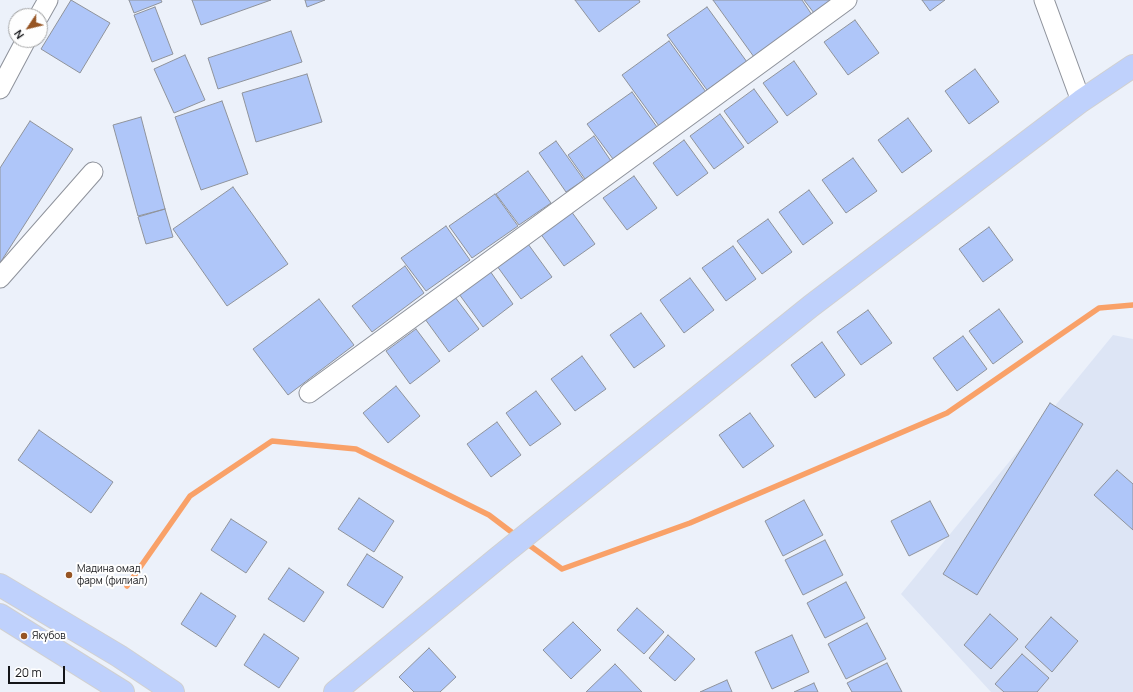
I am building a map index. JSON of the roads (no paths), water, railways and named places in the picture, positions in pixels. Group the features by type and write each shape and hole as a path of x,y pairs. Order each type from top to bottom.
{"main road":[{"path":"335,692 499,557 811,306 1081,101 1133,66"},
{"path":"0,585 119,656 173,692"},
{"path":"0,615 123,692"}],"street":[{"path":"309,394 847,0"},
{"path":"1044,0 1081,101"},
{"path":"0,89 22,48"},
{"path":"0,278 93,172"}],"waterway":[{"path":"525,542 562,569 690,523 947,413 1099,308 1133,305"},
{"path":"127,586 190,496 272,441 356,449 489,515 518,537"}],"place":[{"name":"Мадина омад фарм (филиал)","path":"69,575"},
{"name":"Якубов","path":"24,636"}]}
